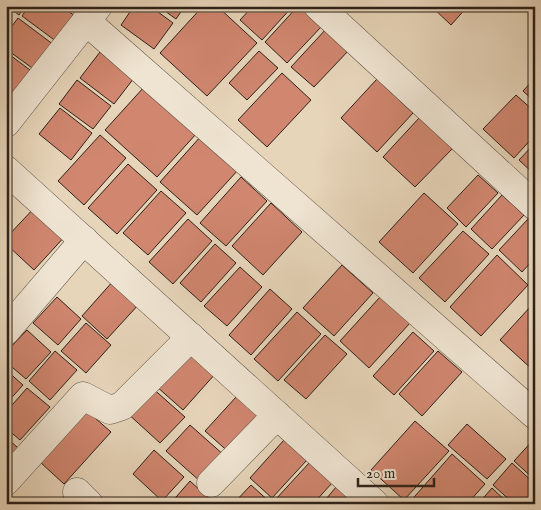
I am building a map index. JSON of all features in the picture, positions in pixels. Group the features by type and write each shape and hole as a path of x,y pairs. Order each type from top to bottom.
{"street":[{"path":"318,6 535,206"},
{"path":"6,123 92,14 535,415"},
{"path":"6,170 375,504"},
{"path":"6,330 84,240"},
{"path":"6,481 84,396 110,410 122,406 191,337"},
{"path":"212,483 277,415"}],"building":[{"path":"7,6 25,6 19,15"},
{"path":"29,6 62,6 76,17 57,42 22,16"},
{"path":"134,6 150,6 173,23 154,49 121,25"},
{"path":"158,6 185,6 176,19"},
{"path":"203,6 217,6 257,43 207,96 160,53"},
{"path":"253,6 293,6 262,40 240,20"},
{"path":"298,6 301,6 322,26 287,63 265,42"},
{"path":"431,6 468,6 451,25"},
{"path":"18,18 58,48 39,73 6,49 6,34"},
{"path":"327,28 350,49 314,87 291,67"},
{"path":"259,51 278,68 247,100 229,83"},
{"path":"6,52 30,70 10,97 6,95"},
{"path":"100,52 134,78 114,104 80,78"},
{"path":"282,73 311,100 267,147 238,120"},
{"path":"535,78 535,102 523,91"},
{"path":"377,79 413,113 377,152 341,118"},
{"path":"77,80 111,106 93,129 59,104"},
{"path":"145,86 197,133 157,177 105,130"},
{"path":"516,95 535,112 535,135 514,158 483,129"},
{"path":"60,108 92,133 71,160 39,134"},
{"path":"420,117 453,148 415,187 383,157"},
{"path":"100,135 126,158 84,205 58,181"},
{"path":"201,136 239,169 197,215 160,182"},
{"path":"535,143 535,175 519,160"},
{"path":"128,164 157,190 117,234 88,208"},
{"path":"478,175 498,193 466,227 447,208"},
{"path":"241,177 267,201 226,246 200,223"},
{"path":"161,191 186,213 148,255 123,233"},
{"path":"424,193 458,224 413,273 379,242"},
{"path":"502,195 524,215 492,249 471,229"},
{"path":"271,203 302,232 263,275 232,246"},
{"path":"37,205 68,233 34,270 6,244 6,238"},
{"path":"529,218 535,223 535,258 522,272 499,250"},
{"path":"188,219 212,241 173,284 149,262"},
{"path":"463,231 489,254 445,302 419,278"},
{"path":"215,244 236,263 201,302 180,283"},
{"path":"497,255 528,285 481,336 450,307"},
{"path":"342,265 373,293 334,336 303,308"},
{"path":"240,267 262,287 227,326 204,306"},
{"path":"114,280 140,303 107,339 82,316"},
{"path":"270,289 292,309 251,355 229,335"},
{"path":"57,297 81,319 58,345 33,323"},
{"path":"380,297 410,323 369,368 340,341"},
{"path":"531,306 535,309 534,371 500,340"},
{"path":"297,312 321,334 278,381 254,359"},
{"path":"86,323 111,345 86,373 61,351"},
{"path":"27,330 51,352 26,379 6,362 6,352"},
{"path":"413,332 434,351 394,395 373,376"},
{"path":"325,335 347,354 306,399 284,380"},
{"path":"189,349 216,373 183,410 156,386"},
{"path":"55,351 77,370 50,400 29,381"},
{"path":"438,351 462,372 422,416 399,394"},
{"path":"6,370 23,385 6,404"},
{"path":"150,386 185,417 160,443 126,412"},
{"path":"27,388 50,407 20,440 6,428 6,412"},
{"path":"237,396 264,420 232,455 205,431"},
{"path":"86,410 111,432 64,484 40,462"},
{"path":"415,421 449,451 404,500 371,470"},
{"path":"467,424 506,459 487,479 448,445"},
{"path":"190,425 225,456 201,482 166,451"},
{"path":"6,437 18,448 6,461"},
{"path":"535,438 535,480 514,461"},
{"path":"284,440 307,460 272,498 250,478"},
{"path":"154,450 184,477 162,501 133,474"},
{"path":"452,454 485,484 467,504 408,504"},
{"path":"310,462 333,482 313,504 279,504 275,500"},
{"path":"512,463 535,484 535,492 524,504 514,504 493,485"},
{"path":"190,481 215,504 170,504"},
{"path":"251,485 272,504 233,504"},
{"path":"336,487 355,504 322,504"},
{"path":"492,488 509,504 478,504"}]}
